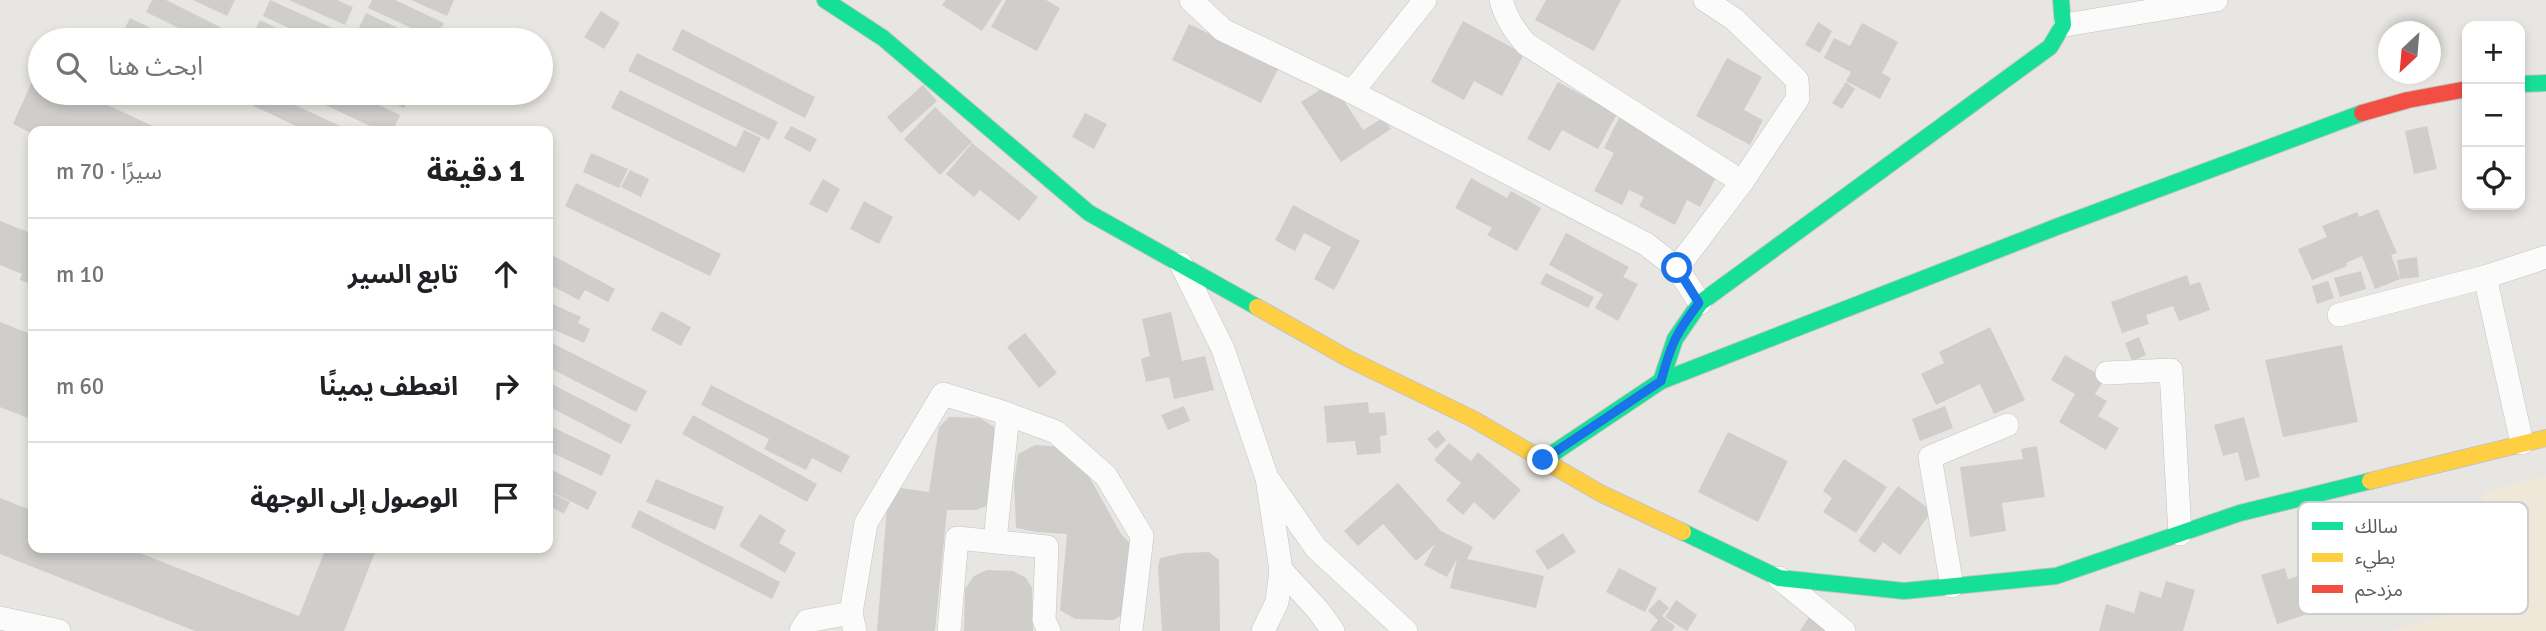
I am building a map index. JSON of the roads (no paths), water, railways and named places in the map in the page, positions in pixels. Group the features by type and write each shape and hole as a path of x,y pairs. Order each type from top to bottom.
{"main road":[{"path":"825,0 883,38 1089,213 1349,359 1473,419 1600,493 1779,578 1904,591 2056,576 2240,513 2546,438"},
{"path":"1661,381 1670,348 1699,303 2050,47 2065,25 2061,0"},
{"path":"2525,84 2546,83"},
{"path":"1543,460 1661,381 2346,118 2408,100 2462,90"}],"street":[{"path":"1191,0 1223,30 1352,92 1646,244 1677,268 1699,303"},
{"path":"1352,92 1425,0"},
{"path":"1501,0 1513,30 1526,44 1742,182"},
{"path":"1677,268 1742,182 1798,98 1797,80 1734,19 1706,0"},
{"path":"2065,25 2216,0"},
{"path":"2339,315 2485,277 2546,257"},
{"path":"1181,264 1223,349 1267,478 1281,570 1277,602 1263,631"},
{"path":"2485,277 2522,443"},
{"path":"2107,373 2171,370 2180,534"},
{"path":"801,631 807,621 853,622 866,523 943,394 1056,432 1107,477 1142,536 1131,631"},
{"path":"995,541 1008,414"},
{"path":"1952,586 1930,457 2007,425"},
{"path":"1267,478 1316,548 1406,631"},
{"path":"949,631 957,538 1047,547 1044,620 1049,631"},
{"path":"1281,570 1318,610 1333,631"},
{"path":"1779,578 1844,631"},
{"path":"0,618 59,631"}]}
